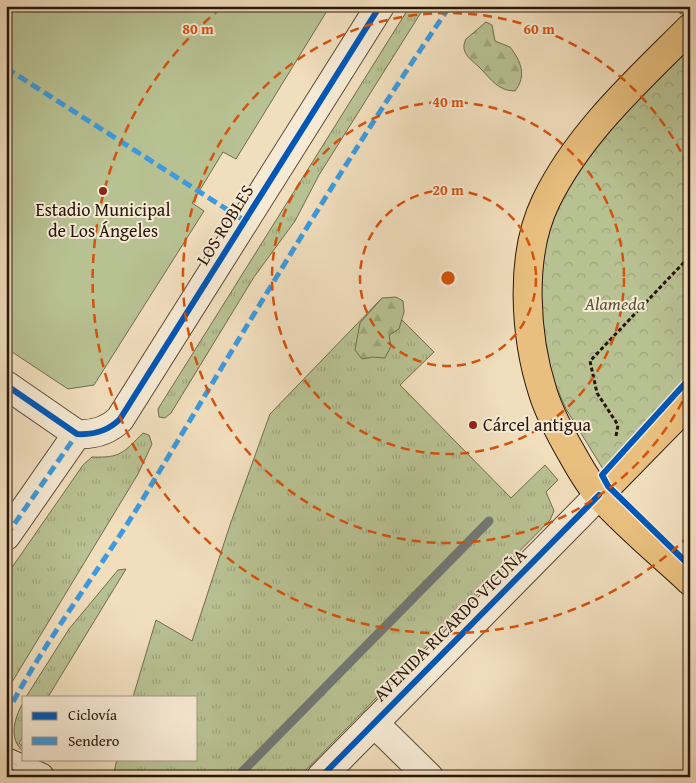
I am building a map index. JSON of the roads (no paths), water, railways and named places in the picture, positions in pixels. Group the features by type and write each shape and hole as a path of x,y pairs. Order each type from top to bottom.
{"main road":[{"path":"690,28 585,137 545,202 532,239 528,303 534,361 543,395 558,428 591,484 690,581"},
{"name":"AVENIDA RICARDO VICUÑA","path":"591,484 690,402"}],"street":[{"name":"LOS ROBLES","path":"77,434 89,434 112,427 126,411 380,6"},
{"path":"6,385 77,434 6,536"},
{"name":"AVENIDA RICARDO VICUÑA","path":"321,777 374,723 591,484"},
{"path":"374,723 429,777"},
{"path":"6,762 40,777"}],"waterway":[{"path":"237,777 489,521"}],"place":[{"name":"Estadio Municipal de Los Ángeles","path":"103,191"},
{"name":"Cárcel antigua","path":"473,425"}],"park label":[{"name":"Alameda","path":"615,304"}]}
